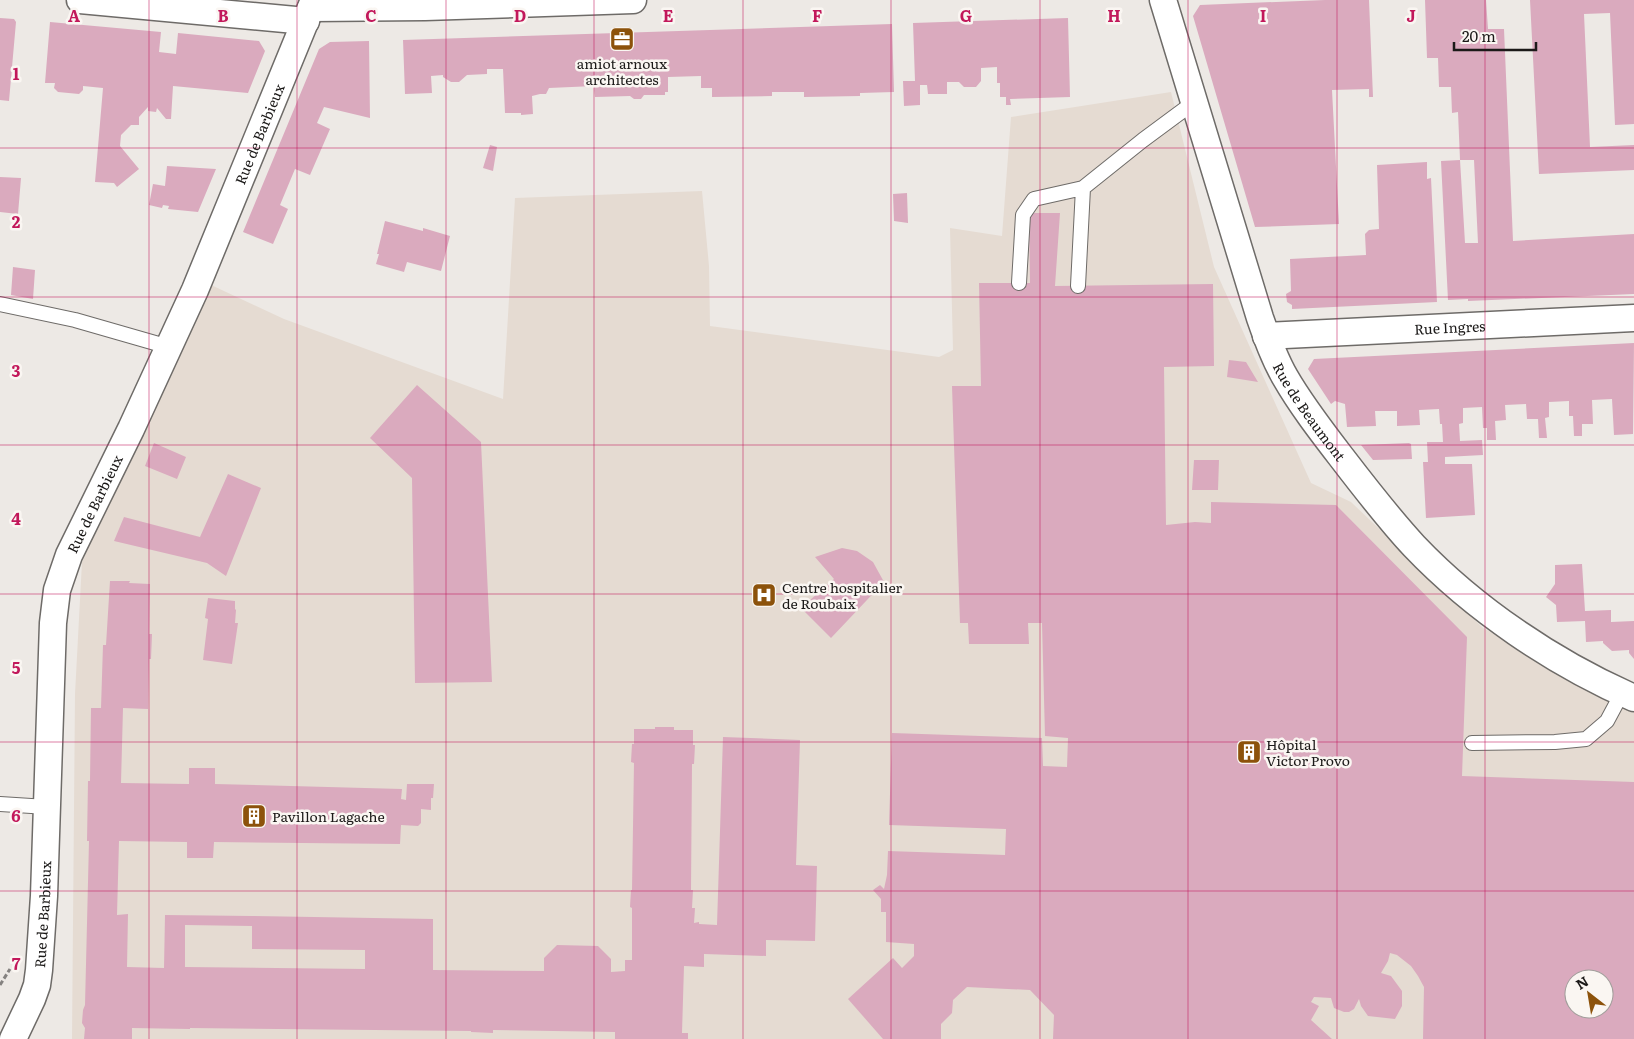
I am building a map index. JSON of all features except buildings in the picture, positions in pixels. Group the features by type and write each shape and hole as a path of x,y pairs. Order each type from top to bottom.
{"street":[{"path":"80,0 310,10 634,0"},
{"name":"Rue de Beaumont","path":"1163,0 1193,103 1266,336 1285,378 1301,402 1368,493 1414,546 1461,589 1504,622 1564,663 1589,678 1628,696"},
{"name":"Rue de Barbieux","path":"13,1039 32,999 37,985 39,970 44,896 54,608 60,579 69,555 196,290 310,10"},
{"name":"Rue Ingres","path":"1266,336 1634,318"}],"lane":[{"path":"1020,283 1023,215 1034,199 1082,188 1193,103"},
{"path":"1078,286 1082,188"},
{"path":"0,304 75,320 169,347"},
{"path":"1472,743 1555,742 1586,739 1607,721 1628,696"},
{"path":"0,804 46,807"}],"shaded area":[{"name":"Centre hospitalier de Roubaix","path":"1171,92 1214,267 1311,483 1351,502 1483,628 1634,709 1634,1039 72,1039 75,694 82,562 209,284 284,319 503,399 515,198 702,191 709,266 710,326 939,357 953,350 950,228 1002,236 1011,117"}],"place":[{"name":"amiot arnoux architectes","path":"622,39"},
{"name":"Centre hospitalier de Roubaix","path":"764,595"},
{"name":"Hôpital Victor Provo","path":"1249,752"},
{"name":"Pavillon Lagache","path":"254,816"}]}
